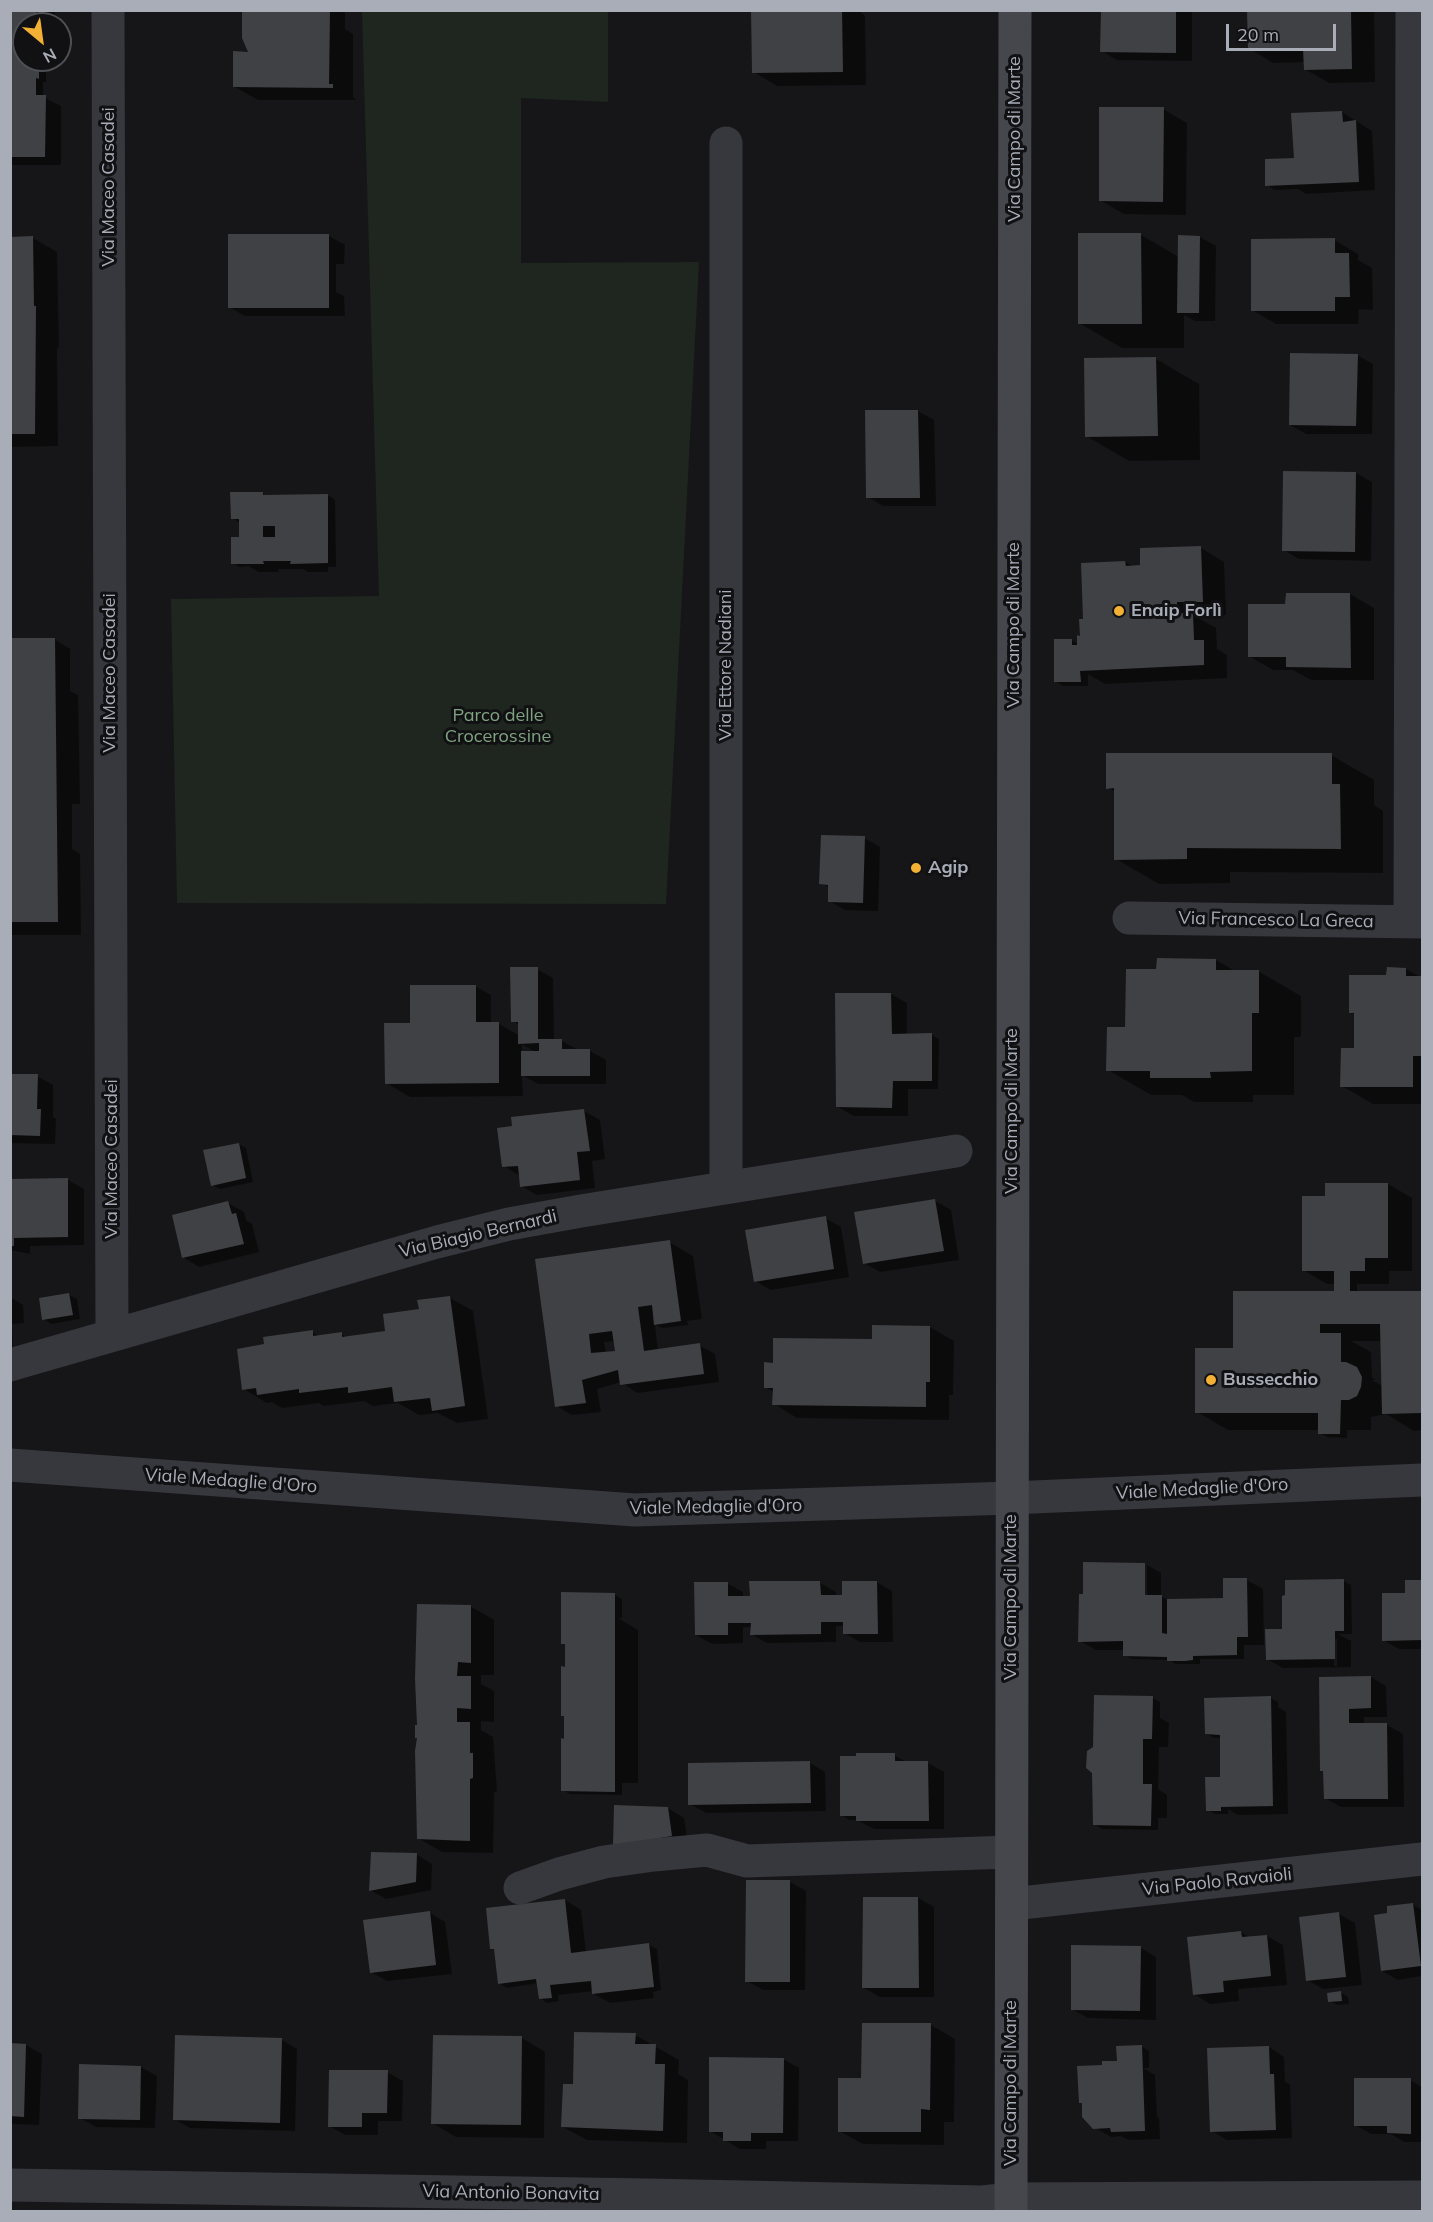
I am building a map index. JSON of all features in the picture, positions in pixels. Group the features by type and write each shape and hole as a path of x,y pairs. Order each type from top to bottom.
{"main road":[{"name":"Via Campo di Marte","path":"1011,2205 1015,10"}],"street":[{"name":"Via Maceo Casadei","path":"108,10 112,1335"},
{"path":"1412,10 1417,45 1416,922"},
{"name":"Via Ettore Nadiani","path":"726,143 726,1188"},
{"name":"Via Francesco La Greca","path":"1129,918 1416,922"},
{"name":"Via Biagio Bernardi","path":"10,1365 437,1242 499,1227 581,1210 956,1151"},
{"name":"Viale Medaglie d'Oro","path":"10,1465 635,1510 1011,1498 1422,1480"},
{"path":"520,1888 559,1874 604,1862 707,1850 747,1861 1011,1852"},
{"name":"Via Paolo Ravaioli","path":"1012,1904 1422,1859"},
{"name":"Via Antonio Bonavita","path":"13,2192 216,2201 982,2202 1011,2205 1422,2197"}],"green space":[{"name":"Parco delle Crocerossine","path":"362,11 608,11 608,102 521,98 521,263 699,262 666,904 177,903 171,599 379,596"}],"building":[{"path":"10,10 36,10 36,12 12,12 12,72 39,72 39,79 36,78 36,95 46,95 45,157 10,157"},
{"path":"242,10 330,10 329,84 333,84 333,88 233,87 233,51 248,52 242,38"},
{"path":"751,10 842,10 843,72 752,73"},
{"path":"1101,10 1176,10 1176,53 1100,52"},
{"path":"1247,10 1351,10 1352,69 1304,70 1303,49 1248,50"},
{"path":"1099,107 1164,107 1163,202 1099,201"},
{"path":"1342,111 1343,122 1356,120 1359,182 1265,186 1265,159 1294,158 1291,113"},
{"path":"1078,233 1141,233 1142,324 1078,324"},
{"path":"228,234 329,234 329,308 228,308"},
{"path":"1178,235 1200,236 1199,313 1177,313"},
{"path":"33,236 34,306 36,306 35,434 10,434 10,237"},
{"path":"1335,238 1335,253 1349,253 1350,297 1335,297 1335,311 1251,311 1251,239"},
{"path":"1290,353 1358,354 1356,426 1289,425"},
{"path":"1156,357 1158,436 1085,437 1084,358"},
{"path":"865,410 918,410 920,498 866,498"},
{"path":"1283,471 1356,472 1355,552 1282,551"},
{"path":"230,492 263,492 263,495 328,494 328,563 290,564 291,561 263,561 264,564 231,564 231,537 239,537 239,519 231,519","holes":["263,526 275,526 275,537 263,537"]},
{"path":"1201,546 1203,602 1177,602 1177,613 1193,613 1194,640 1204,640 1204,665 1080,671 1081,682 1054,682 1054,639 1072,639 1072,645 1077,645 1077,635 1080,636 1079,619 1083,619 1081,563 1125,561 1126,566 1140,565 1140,548"},
{"path":"1286,593 1350,593 1351,668 1286,667 1286,657 1248,657 1248,604 1285,604"},
{"path":"10,638 55,638 58,922 10,922"},
{"path":"1106,753 1332,753 1332,784 1340,784 1341,849 1187,848 1187,859 1114,860 1114,788 1106,789"},
{"path":"821,835 865,836 863,903 828,902 828,885 819,884"},
{"path":"1157,958 1216,959 1216,970 1259,970 1259,1013 1252,1013 1252,1071 1210,1072 1211,1078 1150,1078 1150,1071 1106,1071 1107,1027 1125,1027 1126,969 1156,969"},
{"path":"510,967 538,967 538,1039 562,1039 562,1049 590,1049 590,1076 521,1076 521,1051 539,1051 539,1043 518,1044 518,1022 511,1022"},
{"path":"1387,967 1406,968 1406,976 1422,976 1422,1056 1413,1056 1413,1087 1340,1087 1341,1048 1354,1048 1354,1013 1349,1013 1349,975 1386,975"},
{"path":"410,985 476,985 476,1022 499,1022 499,1083 385,1084 384,1023 410,1023"},
{"path":"835,993 891,993 892,1034 932,1033 932,1081 893,1081 892,1108 836,1107"},
{"path":"10,1074 38,1074 37,1109 41,1109 40,1136 10,1135"},
{"path":"584,1109 590,1151 577,1152 580,1180 520,1187 518,1166 502,1167 497,1128 512,1126 511,1117"},
{"path":"239,1143 246,1178 211,1186 203,1150"},
{"path":"68,1178 68,1237 14,1238 14,1246 10,1246 10,1179"},
{"path":"1325,1183 1388,1183 1388,1258 1365,1258 1365,1271 1350,1271 1350,1291 1422,1291 1422,1413 1382,1414 1380,1324 1320,1324 1320,1333 1341,1333 1341,1362 1357,1367 1362,1377 1357,1396 1349,1400 1341,1400 1340,1434 1318,1434 1318,1413 1195,1413 1195,1348 1233,1348 1233,1291 1334,1291 1334,1271 1302,1271 1302,1196 1325,1196"},
{"path":"935,1199 944,1251 863,1264 854,1212"},
{"path":"228,1201 232,1214 236,1213 244,1244 182,1258 172,1215"},
{"path":"826,1216 834,1269 754,1282 745,1230"},
{"path":"670,1240 681,1321 654,1325 652,1305 638,1307 644,1351 700,1343 704,1374 620,1385 618,1370 582,1380 586,1403 555,1407 535,1259","holes":["612,1331 615,1351 591,1353 589,1334"]},
{"path":"69,1293 73,1315 42,1320 39,1298"},
{"path":"450,1296 465,1406 432,1411 430,1398 394,1402 392,1387 348,1393 348,1387 299,1393 299,1389 257,1395 256,1388 242,1390 237,1349 264,1344 263,1337 313,1330 313,1336 342,1332 342,1337 385,1331 383,1314 419,1309 417,1300"},
{"path":"872,1325 930,1326 930,1382 926,1382 926,1407 772,1405 773,1388 764,1388 764,1362 773,1363 773,1338 872,1339"},
{"path":"1083,1562 1145,1563 1145,1595 1162,1595 1162,1633 1167,1634 1167,1599 1223,1598 1223,1578 1247,1578 1248,1637 1237,1637 1237,1655 1193,1656 1193,1660 1185,1661 1167,1661 1167,1657 1123,1656 1123,1641 1078,1642 1079,1594 1083,1594"},
{"path":"1344,1579 1344,1631 1335,1631 1335,1659 1266,1660 1265,1629 1282,1629 1282,1596 1285,1595 1285,1580"},
{"path":"1405,1580 1422,1580 1422,1640 1382,1641 1382,1593 1405,1593"},
{"path":"749,1581 820,1581 821,1595 842,1595 842,1581 877,1581 878,1634 843,1634 843,1622 821,1622 821,1634 750,1635 751,1623 728,1623 728,1635 695,1635 694,1582 728,1582 728,1596 750,1596"},
{"path":"561,1592 615,1593 615,1792 561,1791 561,1738 564,1739 564,1716 561,1716 561,1666 565,1667 565,1644 561,1644"},
{"path":"417,1604 471,1605 471,1663 458,1662 457,1676 471,1676 471,1709 457,1708 457,1722 470,1722 473,1778 470,1779 470,1841 417,1839 415,1679"},
{"path":"1371,1676 1371,1708 1349,1709 1349,1723 1387,1723 1388,1799 1324,1799 1323,1771 1320,1771 1319,1677"},
{"path":"1094,1695 1153,1696 1152,1739 1143,1739 1143,1784 1152,1784 1151,1826 1093,1825 1092,1773 1086,1768 1087,1751 1093,1747"},
{"path":"1271,1696 1273,1806 1221,1807 1221,1811 1206,1811 1205,1777 1220,1777 1220,1735 1205,1734 1204,1698"},
{"path":"856,1753 895,1753 895,1761 928,1761 929,1821 856,1821 856,1816 840,1816 840,1756 856,1756"},
{"path":"810,1761 811,1803 688,1805 688,1763"},
{"path":"614,1805 668,1807 672,1836 613,1846"},
{"path":"371,1852 417,1853 416,1882 369,1891"},
{"path":"746,1880 790,1880 790,1982 745,1982"},
{"path":"863,1897 918,1897 919,1988 862,1988"},
{"path":"565,1899 571,1953 649,1943 654,1987 592,1994 591,1981 550,1985 552,1998 539,1999 536,1979 498,1984 494,1949 490,1949 486,1908"},
{"path":"1413,1903 1421,1966 1381,1971 1374,1915 1387,1913 1387,1906"},
{"path":"430,1911 436,1965 370,1973 363,1920"},
{"path":"1339,1912 1346,1977 1306,1981 1299,1917"},
{"path":"1241,1931 1242,1937 1267,1935 1271,1976 1223,1981 1224,1992 1193,1995 1187,1937"},
{"path":"1071,1945 1141,1946 1140,2011 1071,2010"},
{"path":"1341,1991 1342,2001 1328,2002 1327,1993"},
{"path":"862,2023 931,2023 930,2110 921,2109 921,2132 838,2132 838,2078 861,2078"},
{"path":"574,2032 636,2033 635,2044 656,2044 655,2064 665,2064 663,2131 561,2127 563,2084 573,2084"},
{"path":"175,2035 282,2038 280,2123 173,2120"},
{"path":"433,2035 522,2036 521,2125 431,2124"},
{"path":"10,2043 26,2044 24,2117 10,2116"},
{"path":"1142,2045 1145,2131 1111,2132 1110,2128 1093,2129 1082,2117 1077,2066 1102,2065 1102,2061 1117,2061 1116,2046"},
{"path":"1269,2046 1270,2074 1274,2074 1276,2130 1210,2132 1207,2048"},
{"path":"709,2057 784,2058 783,2133 751,2133 751,2141 723,2141 723,2132 709,2132"},
{"path":"79,2064 141,2066 140,2120 78,2119"},
{"path":"329,2070 388,2070 387,2113 362,2113 362,2127 328,2127"},
{"path":"1354,2078 1411,2078 1411,2134 1387,2133 1387,2126 1354,2126"}],"place":[{"name":"Enaip Forlì","path":"1119,611"},
{"name":"Agip","path":"916,868"},
{"name":"Bussecchio","path":"1211,1380"}]}
